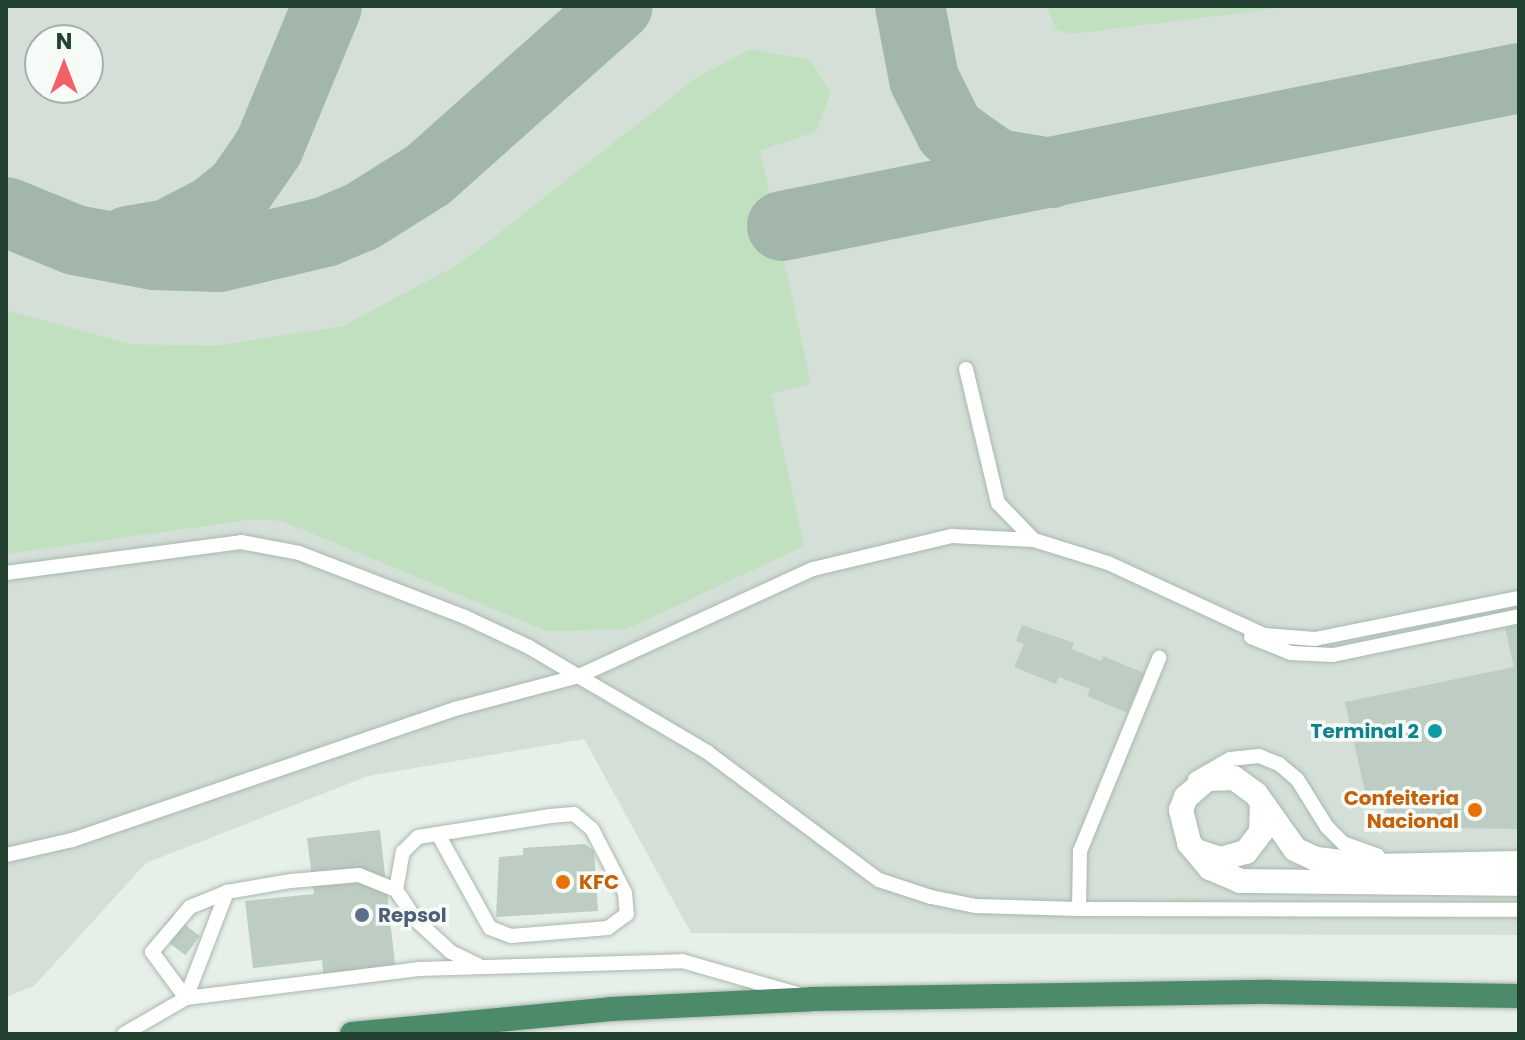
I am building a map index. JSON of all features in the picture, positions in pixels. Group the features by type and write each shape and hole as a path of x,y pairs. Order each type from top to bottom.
{"highway":[{"path":"352,1034 611,1009 812,999 1269,992 1519,996"}],"street":[{"path":"1519,863 1374,866 1316,859 1295,849 1247,784 1220,776 1207,779 1186,797 1181,824 1210,868 1240,881 1519,884"},
{"path":"1197,851 1221,859 1246,852 1261,832 1262,806"}],"lane":[{"path":"966,369 998,503 1034,540"},
{"path":"6,855 99,831 455,709 579,676 694,619 827,565 952,536 1034,540 1108,563 1264,635 1315,639 1519,598"},
{"path":"6,573 241,542 299,553 465,617 579,676 707,752 879,880 976,906 1519,910"},
{"path":"1218,614 1274,649 1311,656 1519,616"},
{"path":"1079,909 1080,851 1159,658"},
{"path":"1181,824 1181,808 1198,775 1230,759 1259,756 1279,764 1297,779 1327,827 1343,843 1366,854 1425,863"},
{"path":"396,890 403,852 418,837 438,834 574,814 592,829 625,893 627,914 608,928 511,936 490,928 438,834"},
{"path":"186,998 152,952 190,907 227,892 359,875 396,890 417,921 451,952 483,967"},
{"path":"186,998 227,892"},
{"path":"124,1034 186,998 418,969 682,961 812,999"}],"shaded area":[{"path":"6,6 1519,6 1519,935 691,933 584,739 368,776 146,863 34,986 6,997"}],"green space":[{"path":"1047,6 1296,6 1071,34 1056,29"},
{"path":"750,49 810,60 831,93 816,131 760,151 811,384 771,394 804,546 627,629 547,631 282,521 255,519 6,554 6,310 130,344 215,346 343,326 461,263 696,78"}],"building":[{"path":"1022,625 1074,643 1072,649 1101,661 1103,656 1144,673 1127,713 1087,696 1090,689 1059,677 1056,684 1014,667 1024,644 1016,641"},
{"name":"Terminal 2","path":"1519,625 1519,829 1390,827 1383,797 1367,801 1345,702 1514,667 1505,628"},
{"path":"380,830 396,973 324,981 322,960 253,968 245,901 314,894 307,838"},
{"path":"585,844 594,851 598,911 496,917 499,857 523,855 523,848"},
{"path":"172,915 200,936 186,955 158,934"}],"taxiway":[{"path":"128,241 168,234 214,210 240,189 269,147 327,6"},
{"path":"6,212 75,240 154,255 219,257 325,232 361,217 428,175 618,6"},
{"path":"910,6 924,79 950,131 997,164 1051,173"},
{"path":"782,226 1519,78"}],"place":[{"name":"Terminal 2","path":"1435,731"},
{"name":"Confeiteria Nacional","path":"1475,810"},
{"name":"KFC","path":"563,882"},
{"name":"Repsol","path":"362,915"}]}
